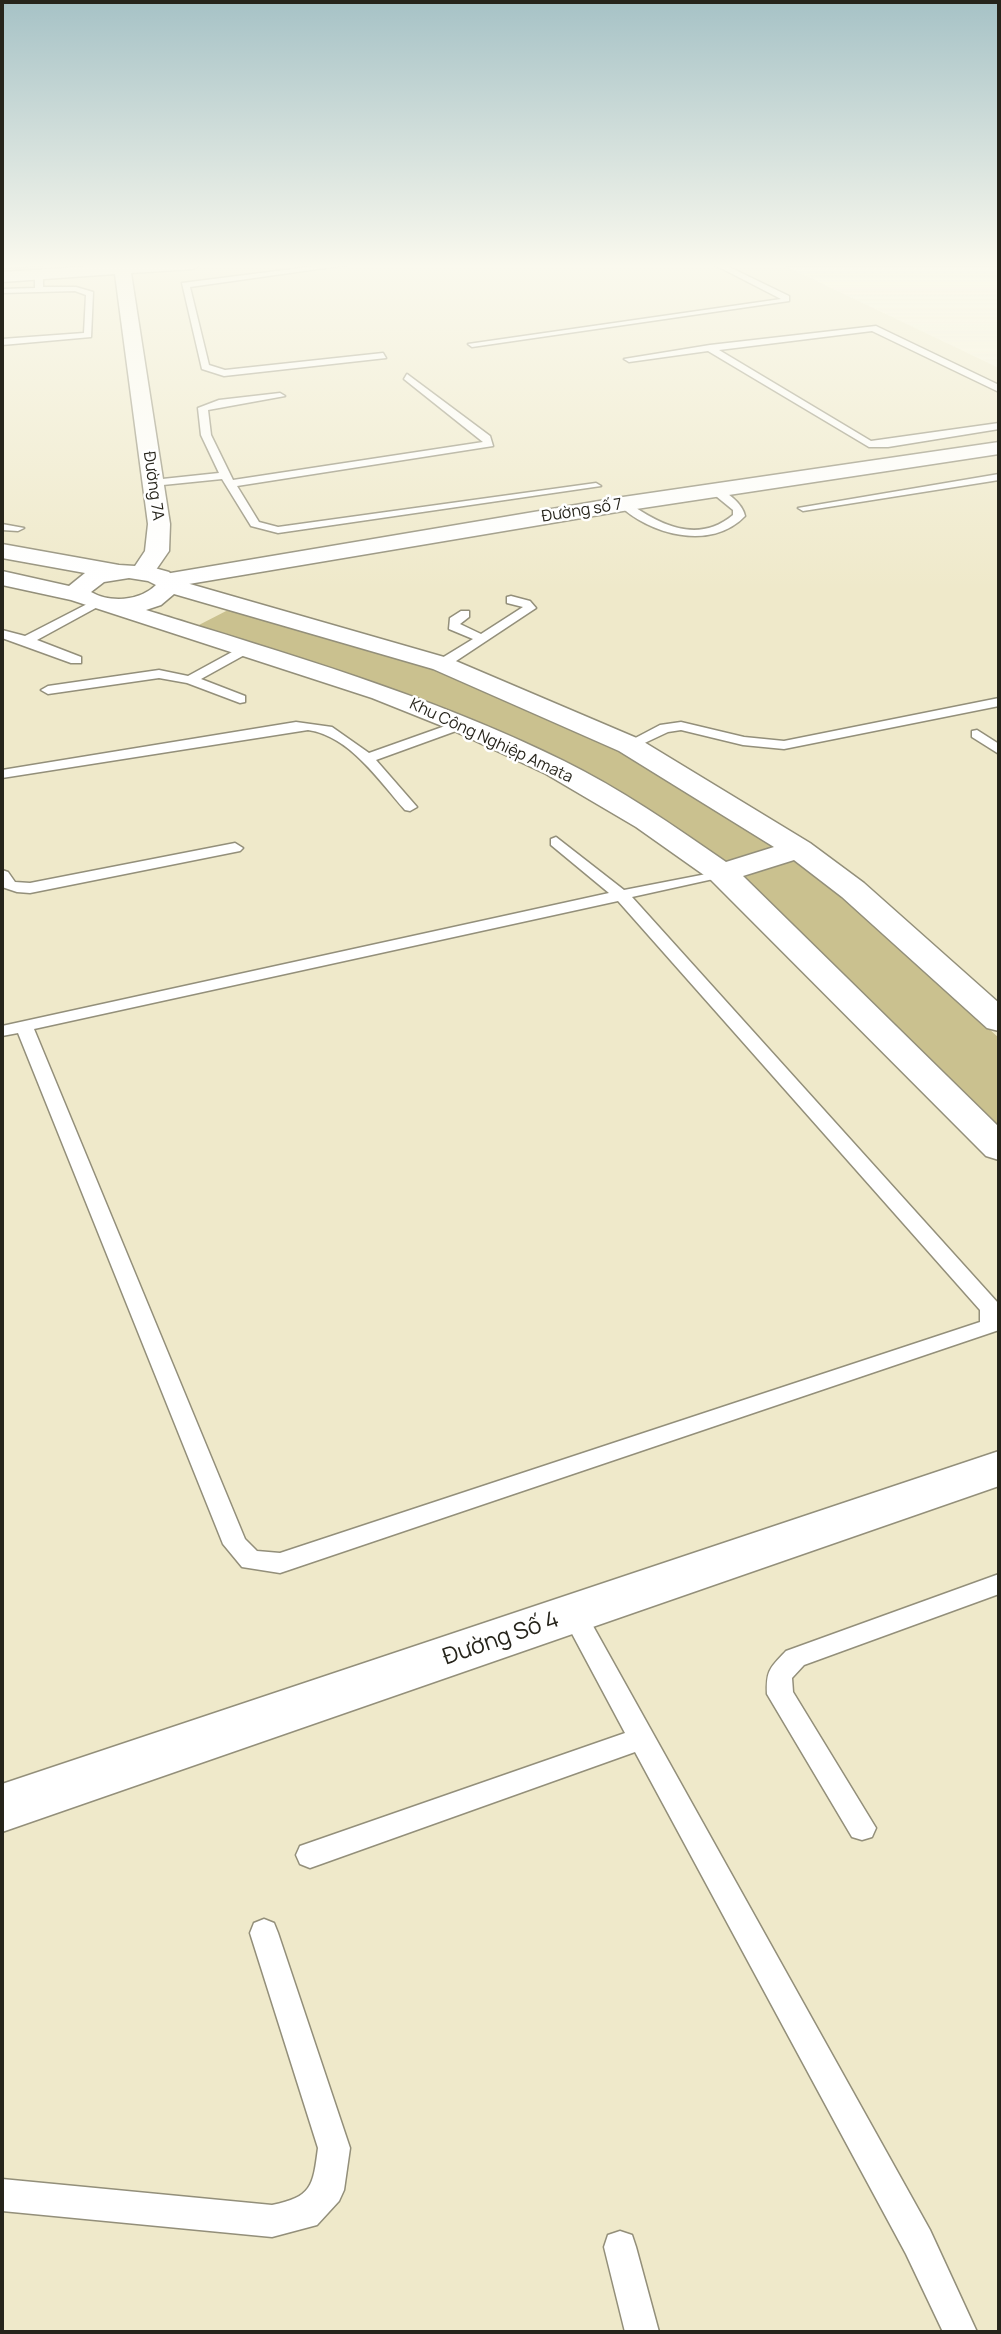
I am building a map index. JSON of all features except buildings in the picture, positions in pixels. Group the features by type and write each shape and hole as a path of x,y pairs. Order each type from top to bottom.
{"street":[{"name":"Đường 7A","path":"137,373 159,524 159,579"},
{"name":"Đường số 7","path":"159,579 623,504 995,451"},
{"path":"2,551 159,579 442,664 629,745 799,849 853,890 999,1021"},
{"path":"119,572 90,579 79,589 95,602 149,601 166,591 159,579"},
{"name":"Khu Công Nghiệp Amata","path":"2,578 95,602 381,692 462,724 556,768 647,821 722,873 999,1148"},
{"path":"722,873 799,849"},
{"name":"Đường Số 4","path":"2,1808 999,1468"}],"lane":[{"path":"751,373 869,444 887,444 999,426"},
{"path":"967,373 999,388"},
{"path":"153,483 227,480 489,444 486,438 407,377"},
{"path":"280,396 219,403 203,408 206,435 227,480 255,524 278,530 596,486"},
{"path":"803,508 999,477"},
{"path":"623,504 661,528 701,531 732,523 739,516 738,509 715,490"},
{"path":"2,527 18,528"},
{"path":"442,664 530,608 526,604 511,600"},
{"path":"27,640 95,602"},
{"path":"465,614 454,621 453,626 483,639"},
{"path":"2,634 27,640 76,660"},
{"path":"190,680 243,650"},
{"path":"48,690 159,674 190,680 240,699"},
{"path":"629,745 665,728 681,726 699,728 743,741 784,745 999,702"},
{"path":"367,759 462,724"},
{"path":"2,774 296,726 317,726 335,731 367,759 410,807"},
{"path":"977,734 999,750"},
{"path":"24,1026 235,1544 251,1560 279,1563 969,1336 991,1326 991,1308 622,896 556,842"},
{"path":"2,875 6,884 13,888 30,888 235,848"},
{"path":"2,1031 722,873"},
{"path":"862,1828 780,1694 779,1675 795,1658 999,1584"},
{"path":"574,1615 918,2242 960,2332"},
{"path":"310,1855 640,1739"},
{"path":"2,2195 272,2221 306,2214 328,2190 334,2148 264,1933"},
{"path":"620,2247 642,2332"}],"shaded area":[{"path":"2,373 999,373 999,2332 2,2332"},
{"path":"232,608 435,668 619,749 782,849 729,865 472,720 388,688 195,627"},
{"path":"792,857 840,894 999,1038 999,1128 739,873"}]}
